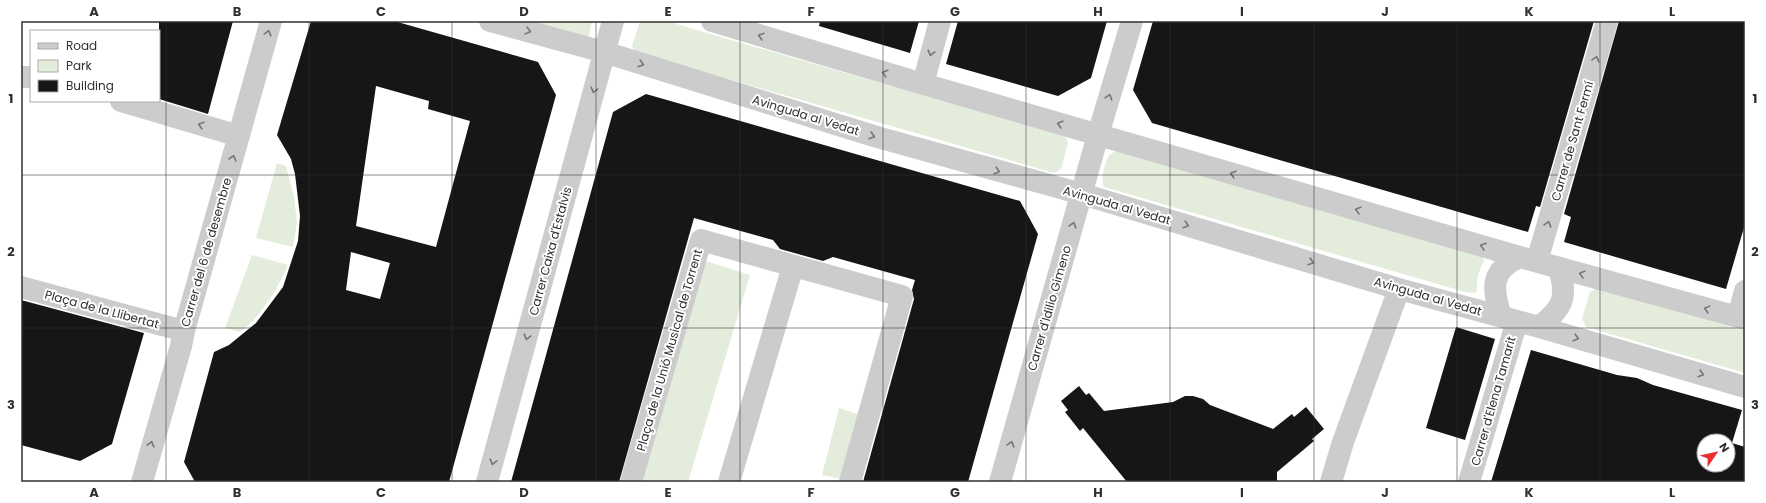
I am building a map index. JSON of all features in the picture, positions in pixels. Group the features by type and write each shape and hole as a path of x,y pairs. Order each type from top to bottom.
{"street":[{"name":"Carrer del 6 de desembre","path":"142,482 271,21"},
{"name":"Avinguda al Vedat","path":"490,21 604,52 877,137 1082,194 1399,289 1539,327 1745,387"},
{"name":"Carrer Caixa d'Estalvis","path":"487,482 613,21"},
{"path":"713,21 1098,135 1559,268 1741,318 1745,291"},
{"path":"923,84 940,21"},
{"name":"Carrer d'Idilio Gimeno","path":"1000,482 1098,135 1132,21"},
{"name":"Carrer de Sant Fermí","path":"1529,259 1607,21"},
{"path":"124,102 239,136"},
{"name":"Plaça de la Unió Musical de Torrent","path":"632,482 701,240 902,296 850,482"},
{"path":"1509,319 1494,290 1496,279 1501,269 1509,262 1529,259"},
{"path":"729,482 793,266"},
{"path":"1539,327 1557,312 1562,302 1564,291 1559,268"},
{"name":"Plaça de la Llibertat","path":"21,287 184,331"},
{"path":"1331,482 1342,442 1399,289"},
{"name":"Carrer d'Elena Tamarit","path":"1469,482 1509,319"}],"green space":[{"path":"530,21 592,21 588,38"},
{"path":"640,21 666,21 1066,137 1068,143 1061,169 1054,173 635,52 632,46"},
{"path":"1117,151 1482,257 1484,261 1478,275 1477,290 1475,293 1465,292 1104,187 1103,175 1105,165 1109,156"},
{"path":"277,163 286,166 294,197 297,222 293,247 256,238"},
{"path":"252,255 288,265 268,302 248,326 240,332 225,328"},
{"path":"696,258 750,275 688,482 631,482"},
{"path":"1597,288 1745,331 1745,373 1586,327 1582,318 1590,292"},
{"path":"839,408 860,415 842,479 822,475"}],"building":[{"path":"159,21 233,21 208,114 160,99"},
{"path":"311,21 394,21 538,62 556,95 449,482 195,482 184,462 214,352 229,345 256,323 283,287 298,241 300,216 295,174 291,159 277,135","holes":["376,86 429,101 428,109 470,121 436,247 356,226","351,252 390,263 380,299 346,290"]},
{"path":"820,21 919,21 910,53 819,26"},
{"path":"958,21 1107,21 1091,78 1058,96 946,64"},
{"path":"1153,21 1594,21 1540,207 1536,206 1528,232 1152,123 1133,90"},
{"path":"1619,21 1745,21 1745,224 1726,289 1564,242 1571,217 1564,214"},
{"path":"646,94 1020,201 1038,234 968,482 863,482 914,299 912,290 915,280 833,257 823,261 780,249 773,240 694,218 619,482 511,482 613,112"},
{"path":"21,300 144,333 112,444 80,461 21,445"},
{"path":"1456,327 1495,339 1465,440 1426,428"},
{"path":"1531,350 1617,375 1637,378 1653,385 1742,410 1735,433 1696,433 1696,473 1736,473 1736,444 1745,447 1745,482 1491,482"},
{"path":"1079,386 1086,395 1089,393 1104,411 1173,402 1185,396 1193,396 1203,399 1210,405 1273,429 1292,414 1294,417 1306,407 1324,429 1312,439 1314,441 1277,472 1277,482 1127,482 1083,428 1080,431 1065,412 1068,410 1061,401"}]}
